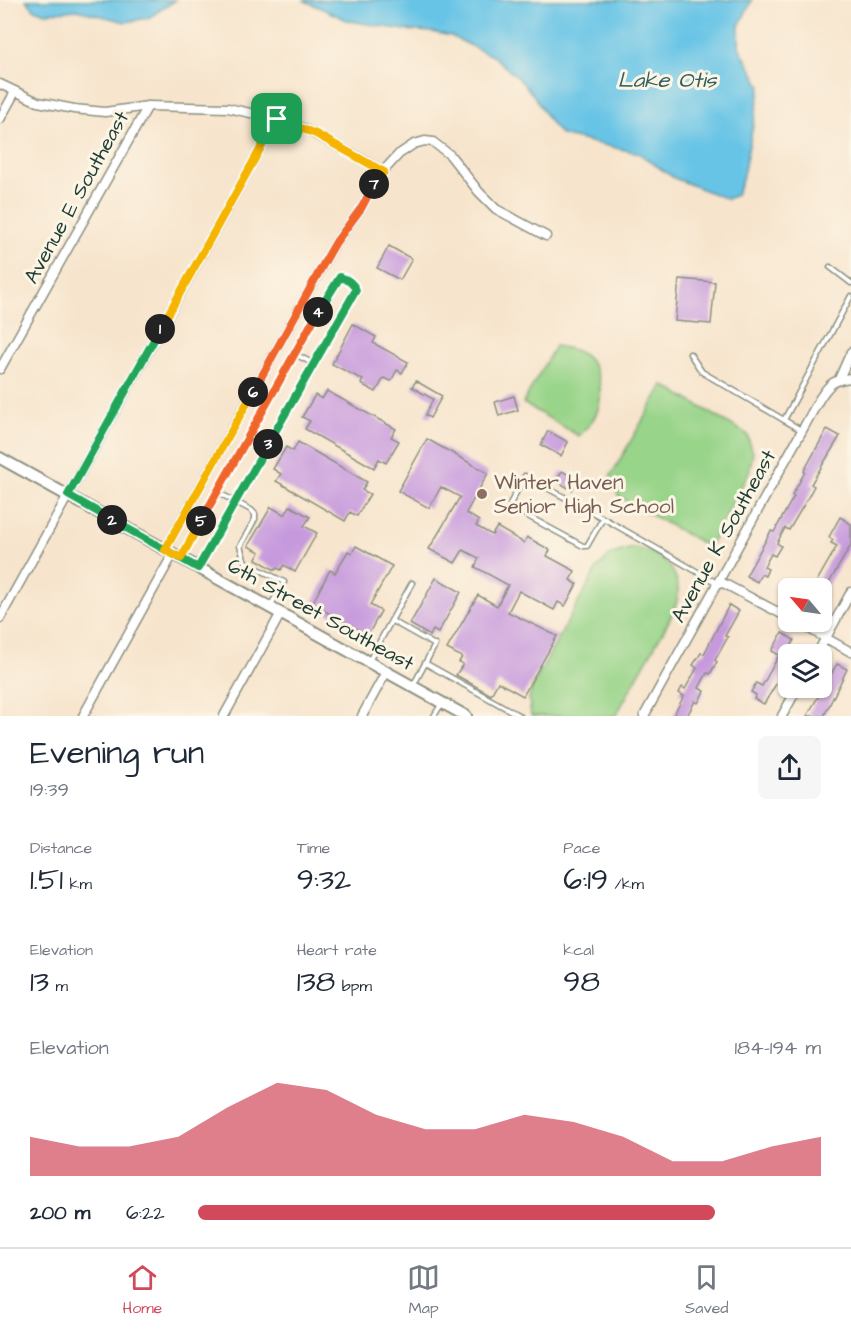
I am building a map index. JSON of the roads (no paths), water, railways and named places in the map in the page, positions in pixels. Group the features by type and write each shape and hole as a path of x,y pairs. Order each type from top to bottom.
{"street":[{"path":"0,84 38,102 74,109 105,112 148,106 228,108 277,119 316,134 384,172"},
{"path":"0,119 15,92"},
{"name":"Avenue E Southeast","path":"0,369 148,106"},
{"path":"0,618 277,119"},
{"path":"82,716 173,554 328,256 362,207 376,179 403,150 425,141 433,142 450,155 479,192 496,209 546,236"},
{"name":"Avenue K Southeast","path":"644,716 802,430 830,384 839,379 851,352"},
{"path":"839,379 851,378"},
{"name":"6th Street Southeast","path":"0,458 466,716"},
{"path":"717,584 723,583 778,612"},
{"path":"822,644 851,592"},
{"path":"224,716 281,613"},
{"path":"814,632 851,652"},
{"path":"362,716 386,672"},
{"path":"782,716 792,698"}],"lane":[{"path":"830,267 851,283"},
{"path":"173,554 218,492 335,283 340,277 343,278 350,282 356,290 198,568"},
{"path":"784,420 851,296"},
{"path":"295,354 314,364"},
{"path":"690,354 702,372 802,430"},
{"path":"603,518 587,546 583,546 511,507 510,504 525,476 603,518 717,584"},
{"path":"218,492 255,514 240,546 245,562 284,582 270,608"},
{"path":"369,662 412,583"},
{"path":"392,621 435,645 413,686"},
{"path":"425,663 520,716"},
{"path":"434,716 442,703"}],"water":[{"path":"26,0 176,0 148,18 126,22 77,10 46,13 34,9"},
{"name":"Lake Otis","path":"303,0 752,0 739,26 739,47 761,86 742,180 736,195 727,199 674,178 638,153 561,135 520,80 494,57 451,36 349,21"}],"place":[{"name":"Winter Haven Senior High School","path":"482,494"}]}
